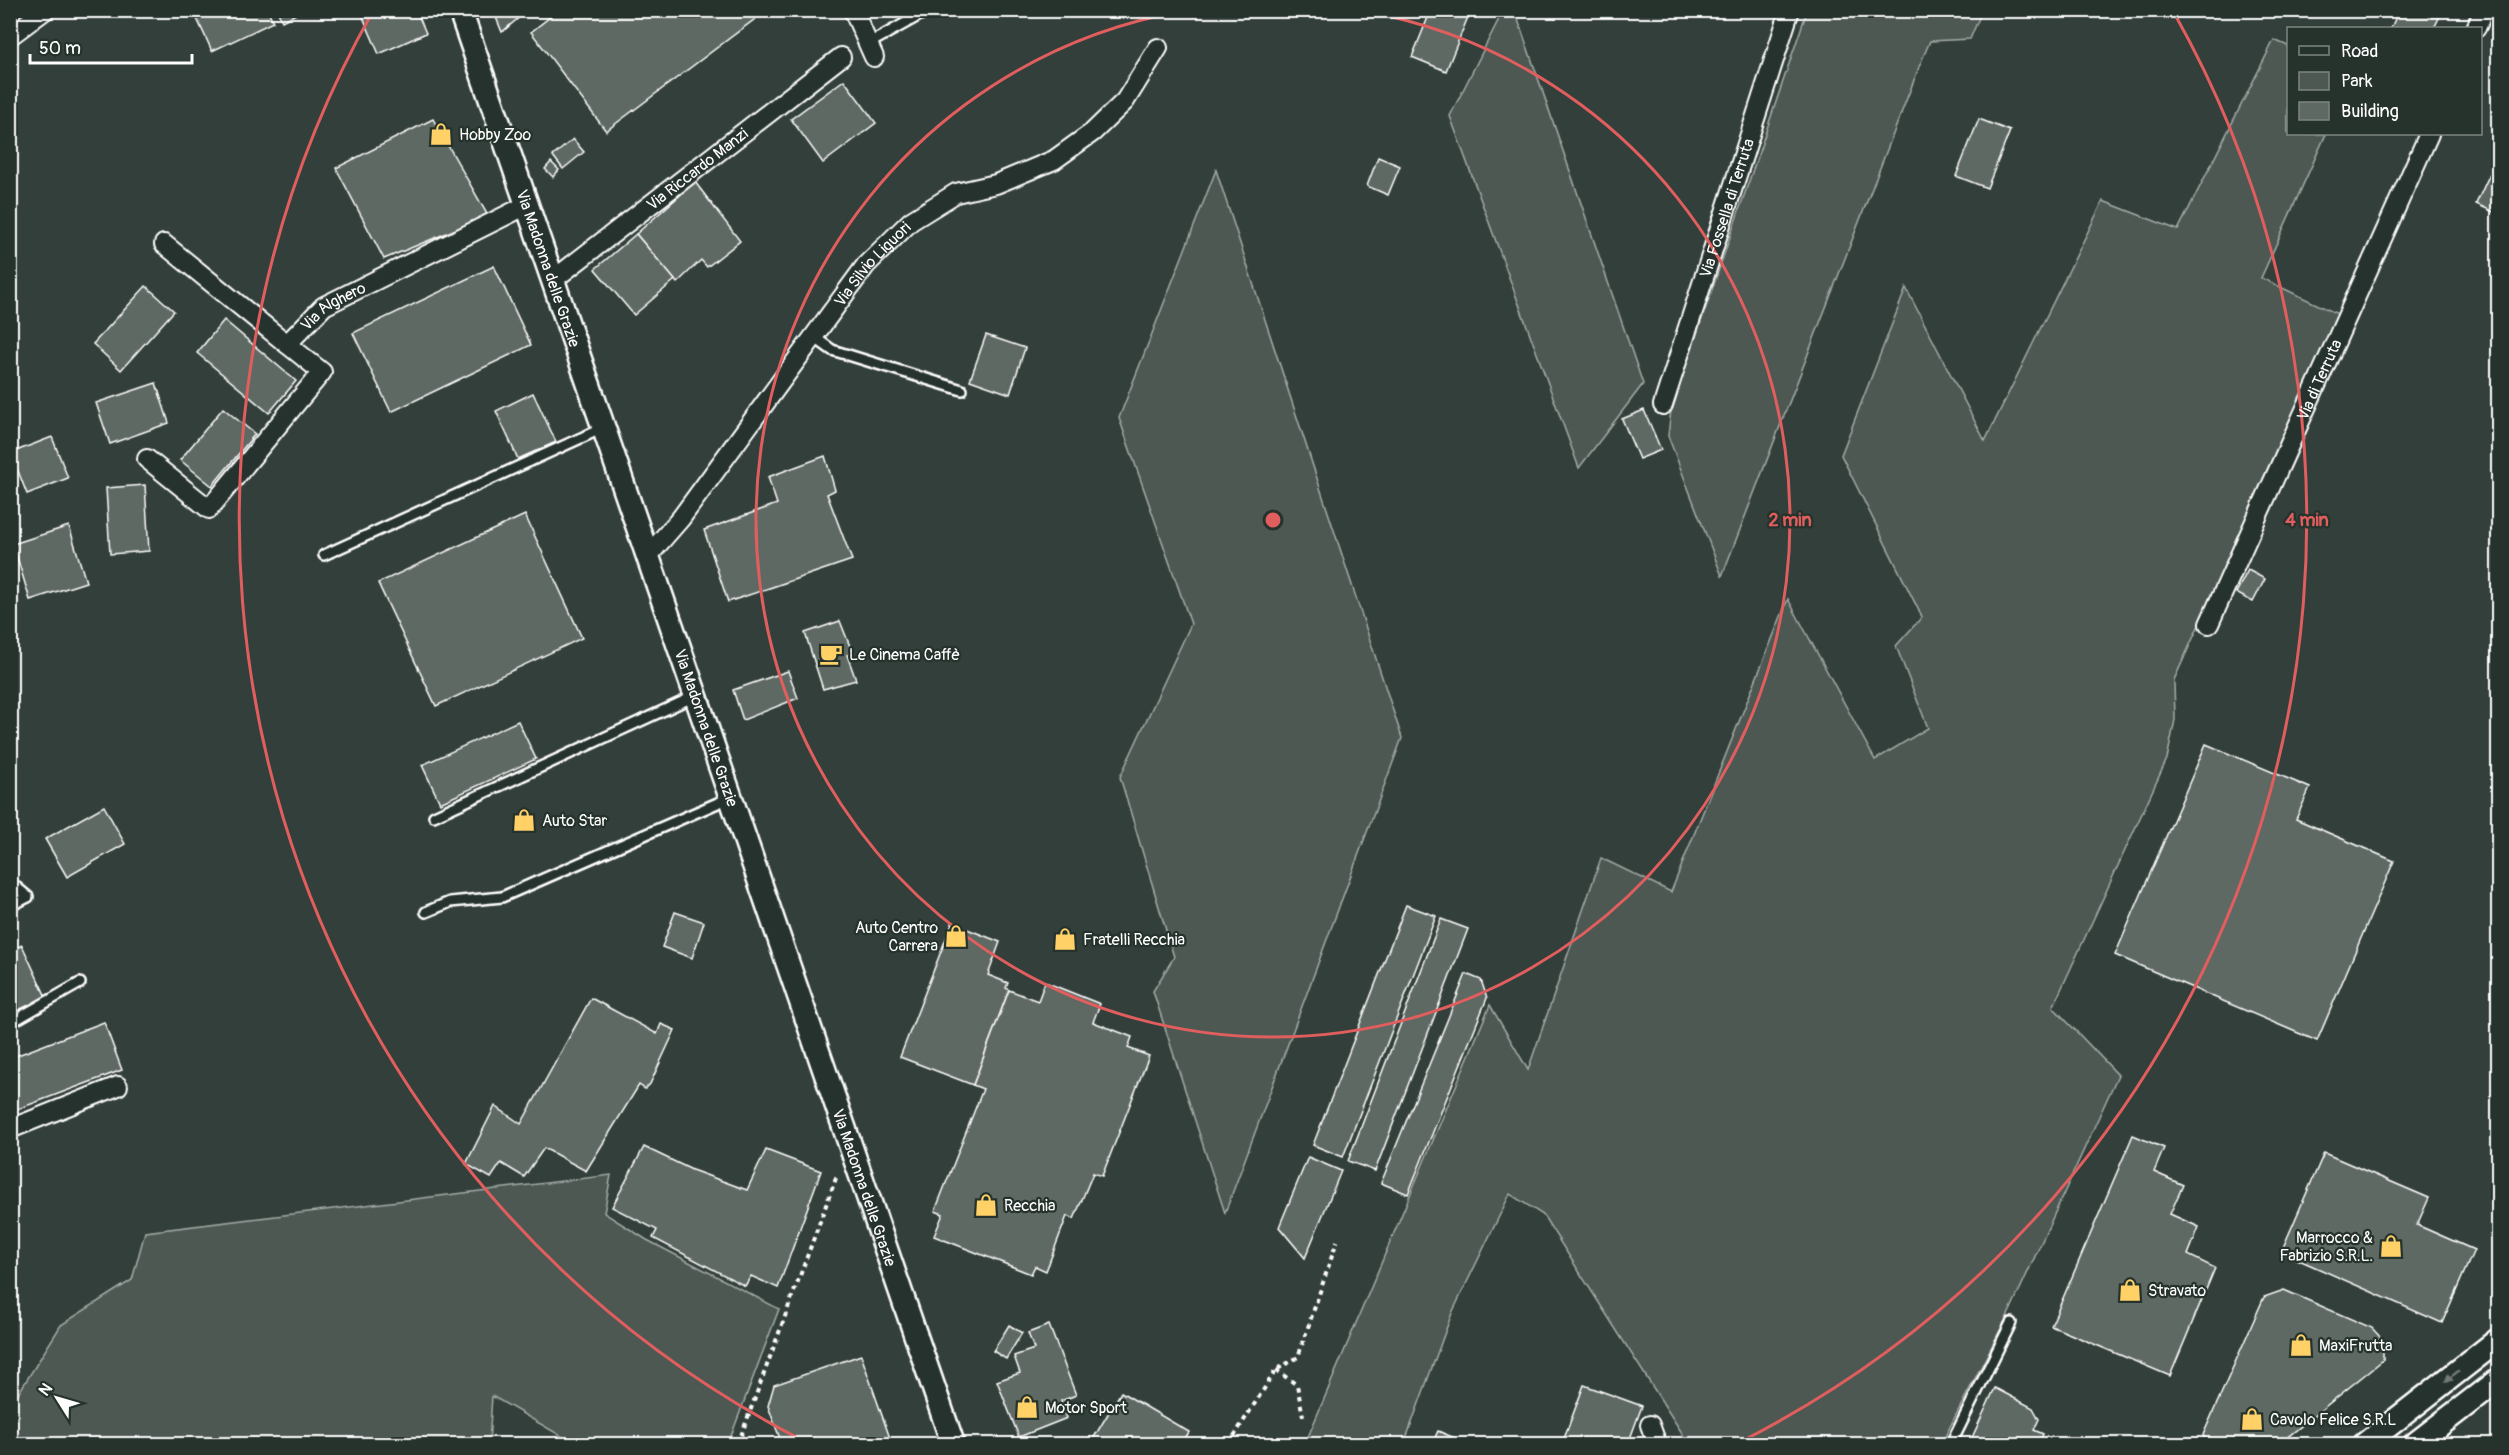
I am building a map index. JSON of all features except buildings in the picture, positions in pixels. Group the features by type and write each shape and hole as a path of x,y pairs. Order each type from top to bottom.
{"street":[{"path":"10,36 45,10"},
{"name":"Via Madonna delle Grazie","path":"460,10 729,798 953,1444"},
{"path":"853,10 871,51"},
{"name":"Via Fossella di Terruta","path":"1663,405 1790,10"},
{"path":"2476,27 2484,10"},
{"name":"Via Silvio Liguori","path":"647,556 681,518 866,265 911,221 956,193 996,184 1054,160 1093,132 1125,101 1158,48"},
{"name":"Via Riccardo Manzi","path":"553,280 841,57"},
{"name":"Via di Terruta","path":"2210,624 2429,135"},
{"name":"Via Alghero","path":"164,244 287,344 324,306 527,205"},
{"path":"147,459 209,509 322,372 287,344"},
{"path":"10,1129 118,1086"},
{"path":"2365,1444 2499,1340"},
{"path":"2415,1444 2499,1380"},
{"path":"1650,1425 1657,1444"}],"lane":[{"path":"871,51 929,10"},
{"path":"814,337 832,350 962,390"},
{"path":"324,555 603,428"},
{"path":"434,816 694,696"},
{"path":"426,912 450,903 502,897 729,798"},
{"path":"10,882 28,897 10,906"},
{"path":"10,1023 80,983"},
{"path":"1951,1444 2011,1323"}],"path":[{"path":"738,1444 836,1178 858,1165"},
{"path":"1230,1444 1276,1370 1298,1357 1337,1242"},
{"path":"1276,1370 1297,1384 1303,1416"}],"green space":[{"path":"1503,11 1515,11 1643,384 1579,468 1450,116"},
{"path":"1807,11 1982,11 1970,39 1930,41 1722,576 1668,436 1671,410"},
{"path":"2274,40 2287,46 2287,135 2326,135 2261,278 2340,315 2174,680 2175,720 2167,759 2053,1007 2118,1075 2010,1311 1941,1444 1689,1444 1543,1215 1510,1194 1452,1313 1404,1444 1310,1444 1308,1437 1490,1005 1528,1070 1601,858 1671,892 1788,599 1875,760 1928,728 1896,646 1922,617 1841,455 1906,288 1985,441 2103,201 2178,230"},
{"path":"1216,170 1402,738 1225,1213 1153,991 1174,957 1120,777 1191,624 1119,418"},
{"path":"611,1175 604,1213 647,1240 779,1309 728,1444 575,1444 492,1396 489,1444 11,1444 11,1405 61,1325 132,1280 145,1232"}],"place":[{"name":"Hobby Zoo","path":"441,134"},
{"name":"Le Cinema Caffè","path":"831,654"},
{"name":"Auto Star","path":"524,820"},
{"name":"Auto Centro Carrera","path":"956,936"},
{"name":"Fratelli Recchia","path":"1065,939"},
{"name":"Recchia","path":"986,1205"},
{"name":"Marrocco & Fabrizio S.R.L.","path":"2391,1246"},
{"name":"Stravato","path":"2130,1290"},
{"name":"MaxiFrutta","path":"2301,1345"},
{"name":"Motor Sport","path":"1027,1407"},
{"name":"Cavolo Felice S.R.L","path":"2252,1419"}]}
